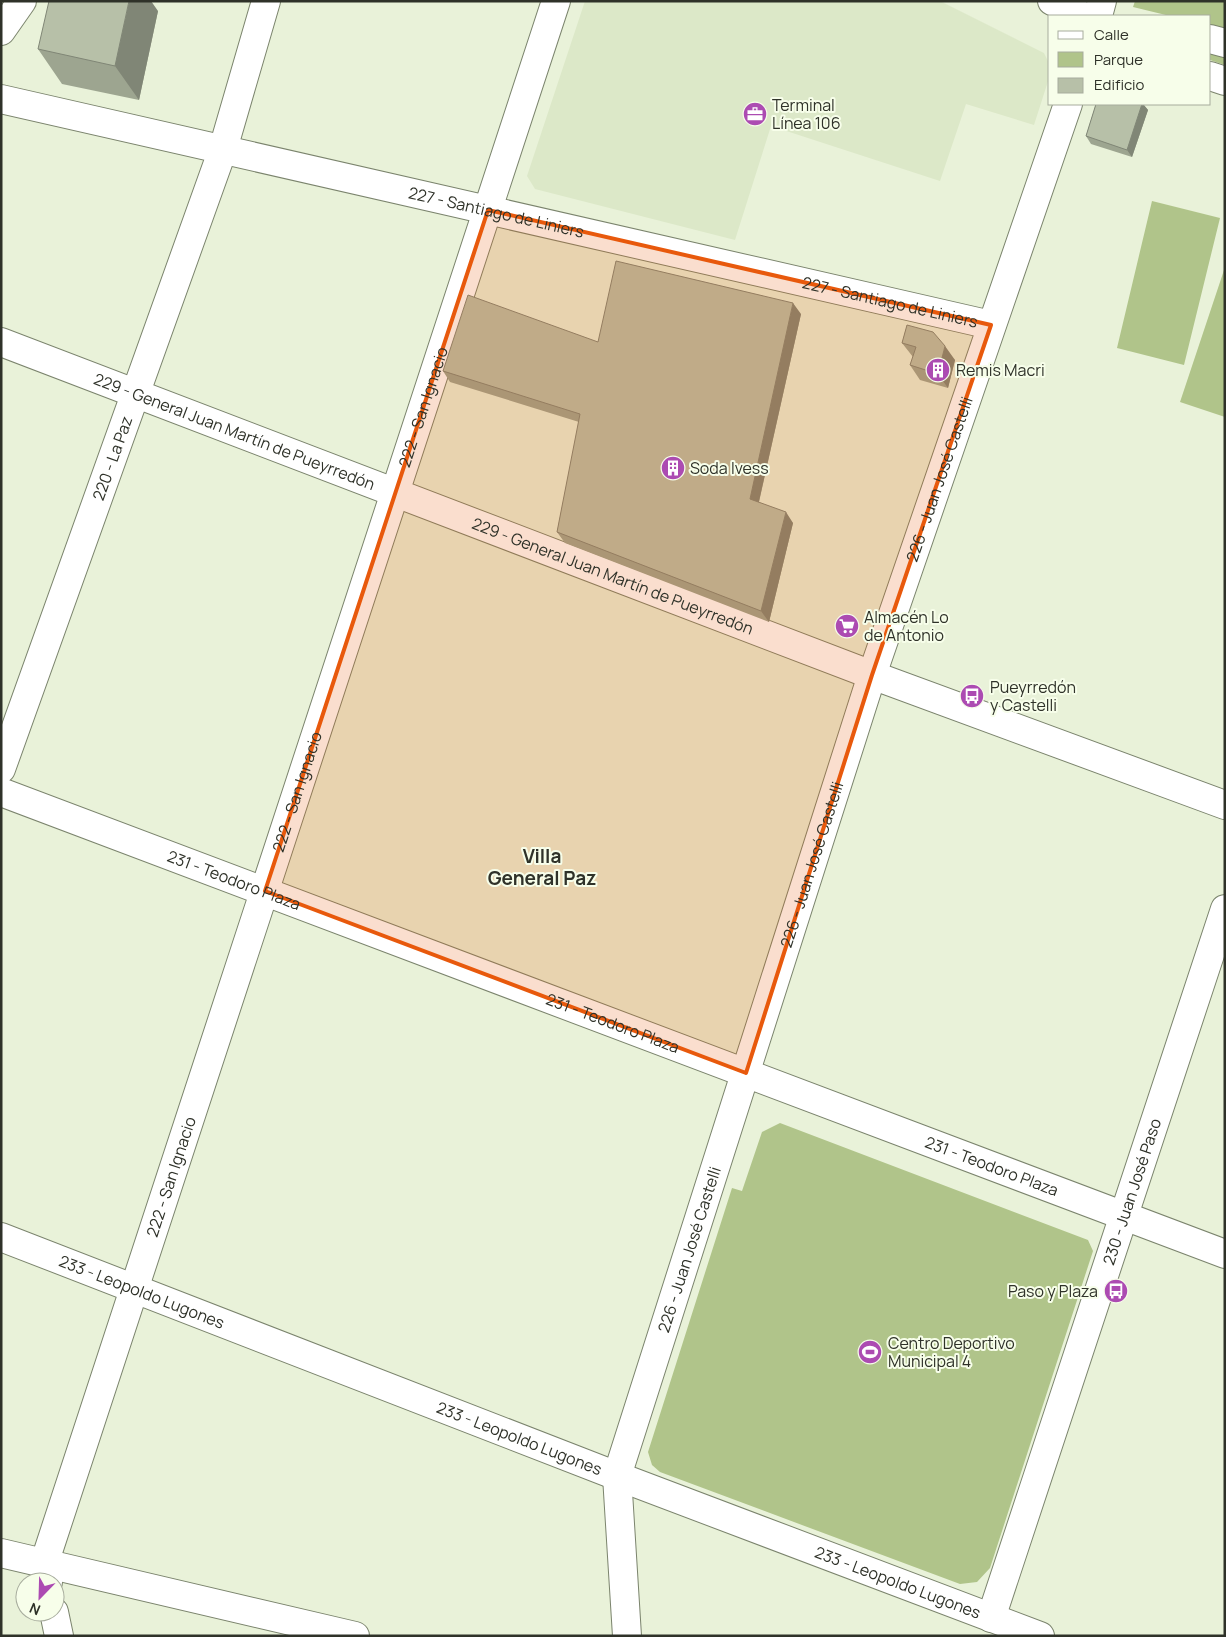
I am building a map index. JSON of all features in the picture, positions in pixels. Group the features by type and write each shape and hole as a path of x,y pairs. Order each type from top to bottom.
{"main road":[{"path":"1,31 22,1"},
{"name":"220 - La Paz","path":"1,768 223,149 266,1"},
{"name":"222 - San Ignacio","path":"46,1572 135,1287 556,1"},
{"path":"1052,1 1081,15"},
{"path":"1098,15 1102,1"},
{"path":"1211,40 1225,43"},
{"path":"1211,76 1225,81"},
{"name":"227 - Santiago de Liniers","path":"1,99 991,325"},
{"name":"226 - Juan José Castelli","path":"627,1636 617,1476 872,675 1068,105"},
{"name":"229 - General Juan Martín de Pueyrredón","path":"1,342 872,675 1225,806"},
{"name":"231 - Teodoro Plaza","path":"1,792 1225,1254"},
{"name":"230 - Juan José Paso","path":"991,1618 1225,908"},
{"name":"233 - Leopoldo Lugones","path":"1,1237 135,1287 617,1476 1040,1636"},
{"path":"1,1553 44,1572"},
{"path":"65,1577 355,1636"},
{"path":"56,1622 59,1636"}],"highlighted area":[{"path":"488,210 991,325 872,675 746,1073 265,891"}],"shaded area":[{"name":"Terminal Línea 106","path":"585,1 940,1 1044,53 1048,61 1048,81 1034,125 966,104 940,181 771,126 735,240 535,189 527,176"}],"green space":[{"path":"1135,1 1225,1 1225,30 1211,26 1211,15 1166,15 1133,7"},
{"path":"1211,49 1225,53 1225,65 1211,60"},
{"path":"1152,201 1220,218 1184,365 1117,348"},
{"path":"1225,267 1225,417 1180,402"},
{"name":"Centro Deportivo Municipal 4","path":"780,1123 1088,1240 1093,1251 990,1568 977,1582 960,1584 660,1472 652,1465 648,1452 732,1188 742,1191 762,1132"}],"building":[{"path":"49,1 129,1 115,66 38,49"},
{"path":"1096,105 1142,105 1127,150 1086,136"},
{"name":"Soda Ivess","path":"616,261 793,303 750,499 786,512 761,611 557,532 580,414 443,371 468,295 598,342"},
{"path":"907,325 933,332 945,346 938,374 910,365 916,347 902,343"}],"place":[{"name":"Terminal Línea 106","path":"755,114"},
{"name":"Remis Macri","path":"938,370"},
{"name":"Soda Ivess","path":"673,468"},
{"name":"Almacén Lo de Antonio","path":"847,626"},
{"name":"Pueyrredón y Castelli","path":"972,696"},
{"name":"Paso y Plaza","path":"1116,1291"},
{"name":"Centro Deportivo Municipal 4","path":"870,1352"}],"district":[{"name":"Villa General Paz","path":"542,867"}]}
